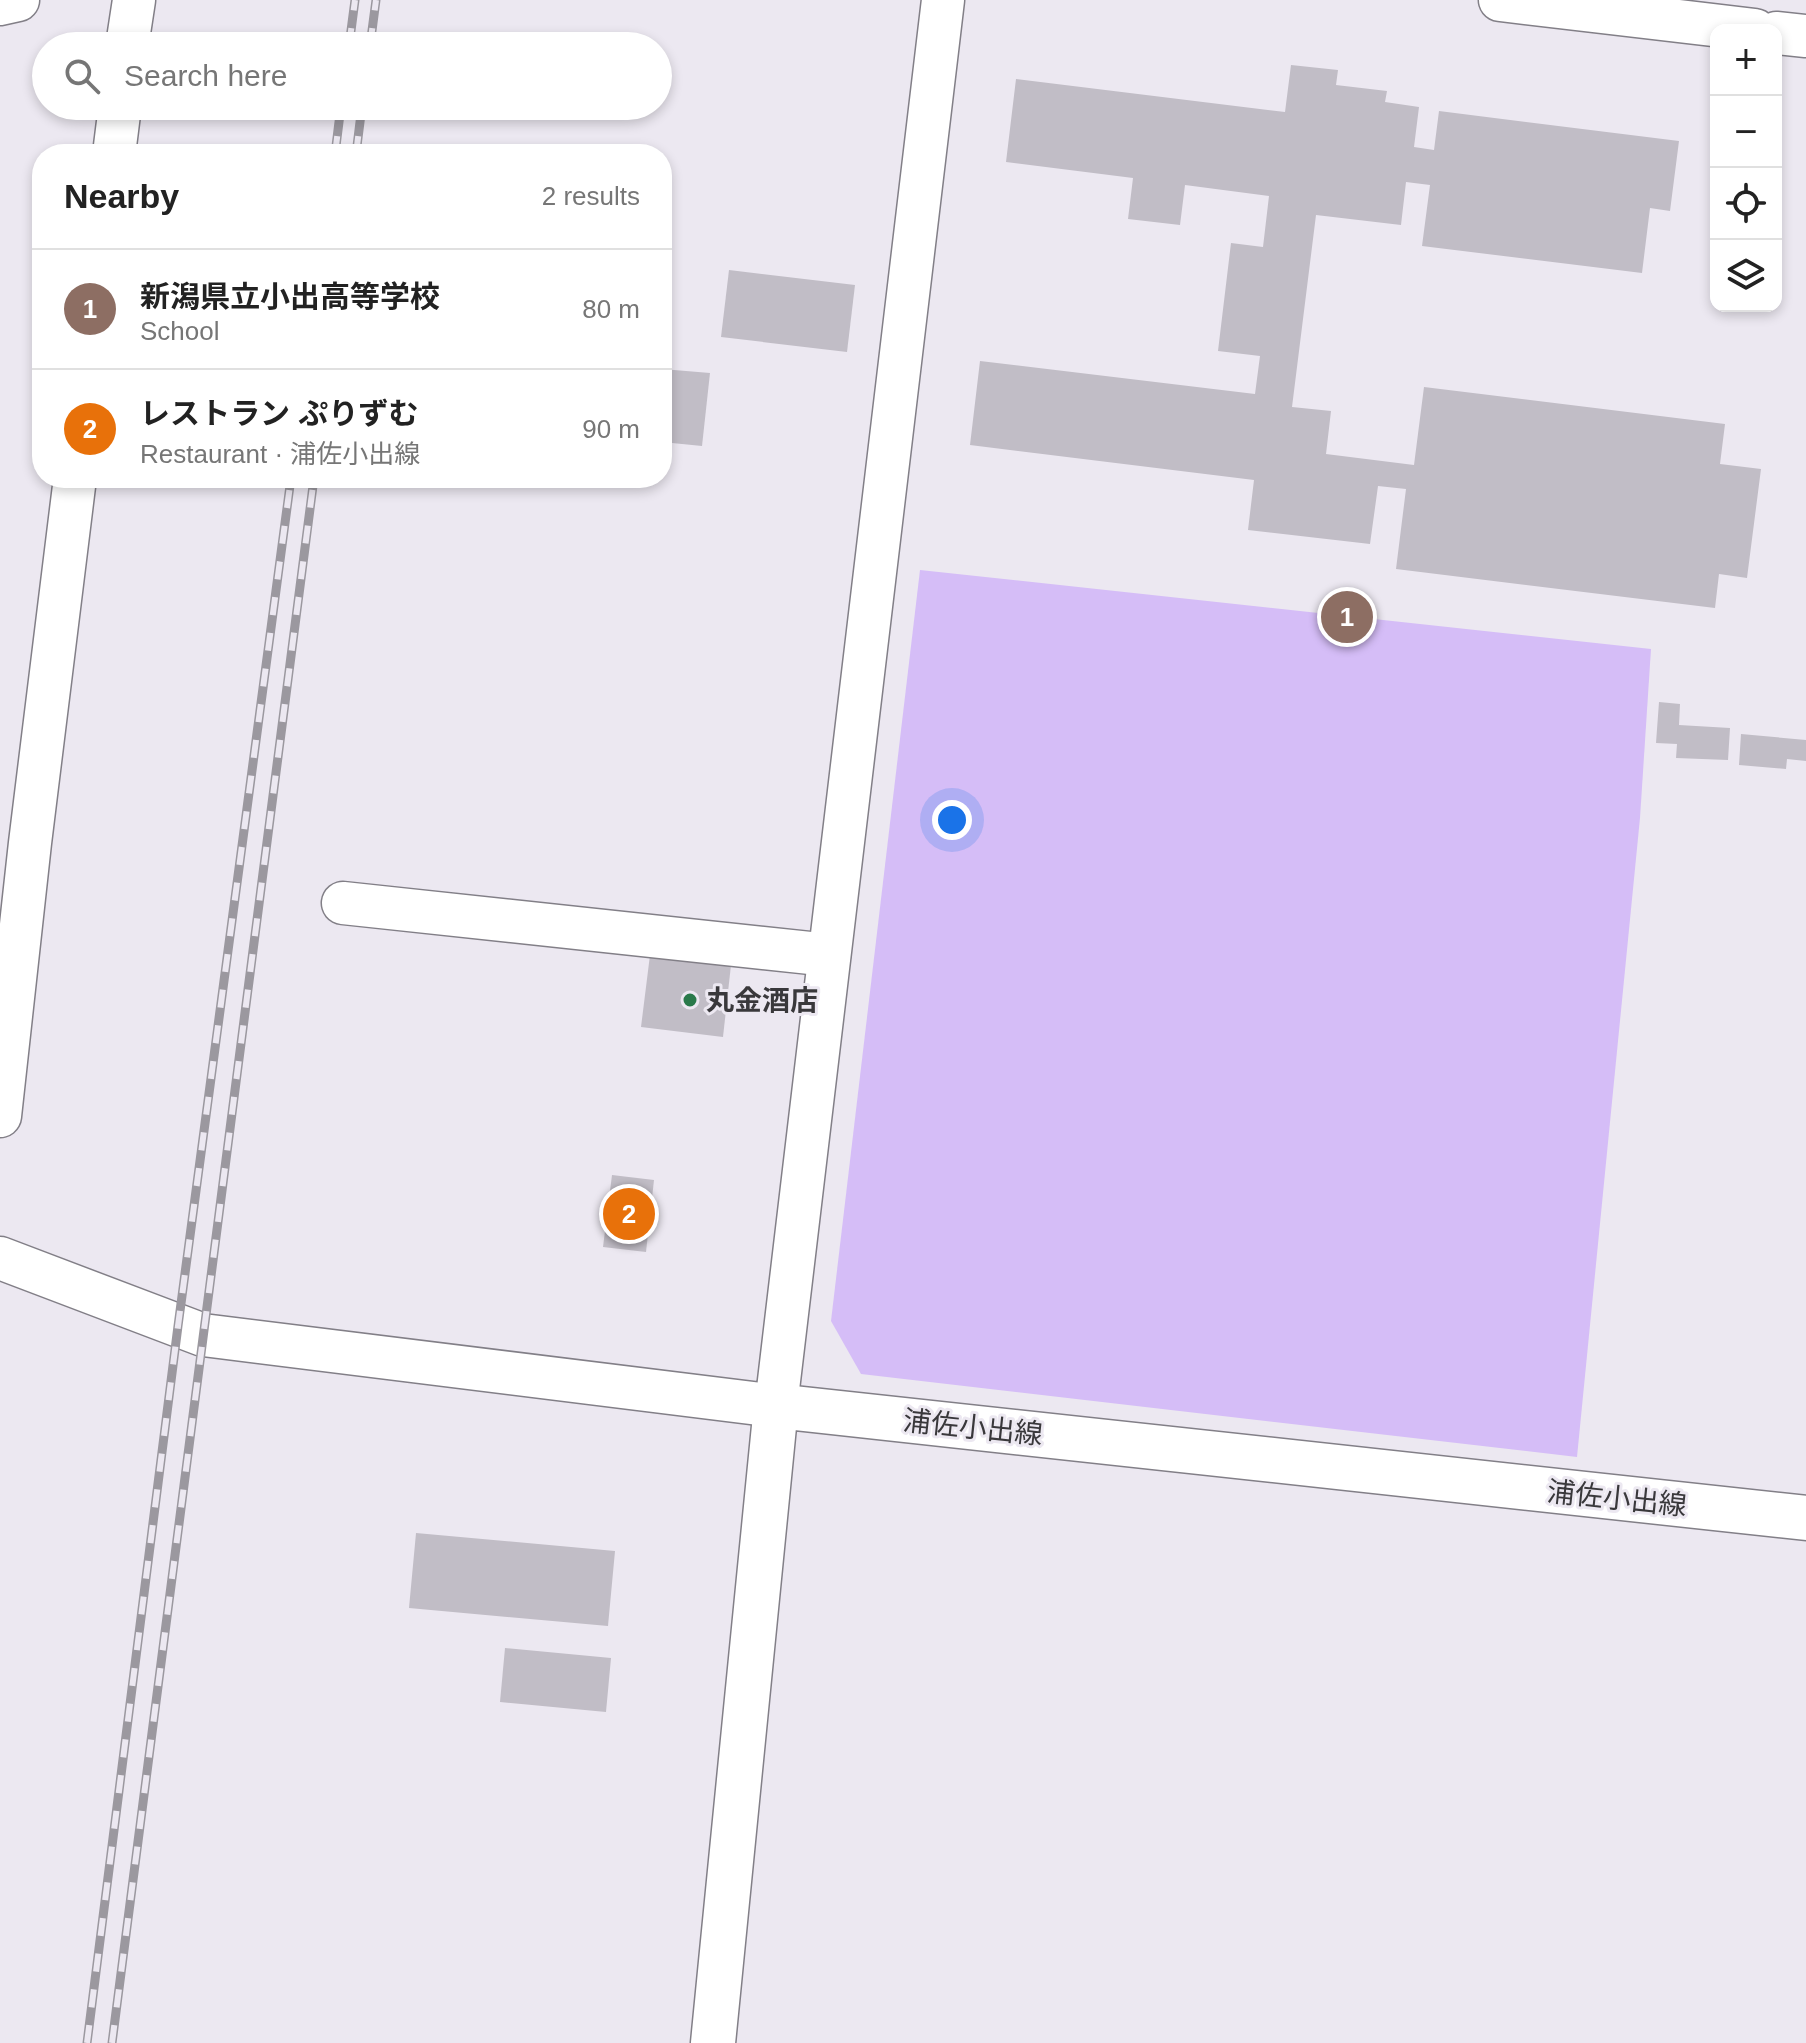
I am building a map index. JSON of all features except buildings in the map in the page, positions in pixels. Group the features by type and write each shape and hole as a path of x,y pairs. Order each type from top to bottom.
{"main road":[{"name":"浦佐小出線","path":"776,1406 1806,1518"},
{"path":"713,2043 776,1406"}],"street":[{"path":"0,4 18,0"},
{"path":"129,32 134,0"},
{"path":"0,1258 203,1335 776,1406 943,0"},
{"path":"1500,0 1710,25"},
{"path":"1782,34 1806,36"},
{"path":"115,144 118,120"},
{"path":"0,1116 74,488"},
{"path":"343,903 829,955"}],"shaded area":[{"path":"920,570 1651,649 1640,818 1577,1457 861,1374 831,1321"}],"railway":[{"path":"351,32 355,0"},
{"path":"372,32 376,0"},
{"path":"336,144 339,120"},
{"path":"357,144 360,120"},
{"path":"87,2043 178,1326 290,488"},
{"path":"112,2043 313,488"}],"place":[{"name":"新潟県立小出高等学校","path":"1347,617"},
{"name":"丸金酒店","path":"690,1000"},
{"name":"レストラン ぷりずむ","path":"629,1214"}]}
